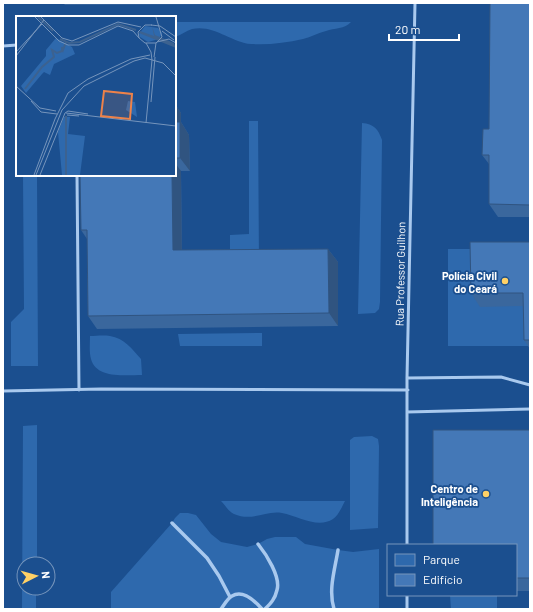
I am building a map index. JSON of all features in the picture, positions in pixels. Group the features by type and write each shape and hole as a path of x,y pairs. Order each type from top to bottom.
{"street":[{"path":"172,523 207,558 230,597"},
{"path":"221,609 230,597 236,594 246,595 263,609 273,601 278,589 276,576 271,563 258,544"},
{"path":"334,609 332,589 338,550"}],"lane":[{"name":"Rua Professor Guilhon","path":"407,544 407,378 415,3"},
{"path":"3,46 16,45"},
{"path":"77,176 79,390"},
{"path":"407,378 501,377 530,385"},
{"path":"3,391 408,390"},
{"path":"408,412 530,409"},
{"path":"407,596 407,609"}],"green space":[{"path":"176,22 351,22 343,27 303,39 290,42 257,44 244,43 207,29 192,29 176,37"},
{"path":"249,121 258,121 259,263 230,264 230,235 249,234"},
{"path":"362,123 373,126 379,133 382,140 380,302 379,309 375,313 358,314"},
{"path":"23,176 37,176 38,366 11,366 11,322 24,309"},
{"path":"448,249 530,249 530,346 448,346"},
{"path":"262,333 262,346 180,346 178,334"},
{"path":"90,336 110,336 124,342 141,359 142,375 120,375 105,373 99,370 91,359"},
{"path":"37,425 37,556 22,556 23,426"},
{"path":"372,436 378,439 379,446 378,528 350,530 350,440 354,437"},
{"path":"221,501 345,501 335,518 321,523 308,521 282,513 270,513 247,517 241,516 230,512"},
{"path":"180,513 196,515 211,534 221,542 247,547 275,537 296,537 305,544 338,550 353,552 379,549 379,609 111,609 111,592"},
{"path":"22,596 36,596 36,609 22,609"},
{"path":"450,596 497,596 497,609 451,609"}],"building":[{"path":"490,3 530,3 530,205 489,204 489,155 482,155 483,129 489,129"},
{"path":"176,122 180,122 180,158 176,158"},
{"path":"80,176 172,176 173,250 328,249 329,313 88,316 87,230 81,230"},
{"path":"470,242 530,242 530,340 524,340 523,293 471,293"},
{"name":"Centro de Inteligência","path":"433,430 530,430 530,578 517,578 517,544 433,544"}],"place":[{"name":"Polícia Civil do Ceará","path":"505,281"},
{"name":"Centro de Inteligência","path":"486,494"}]}
